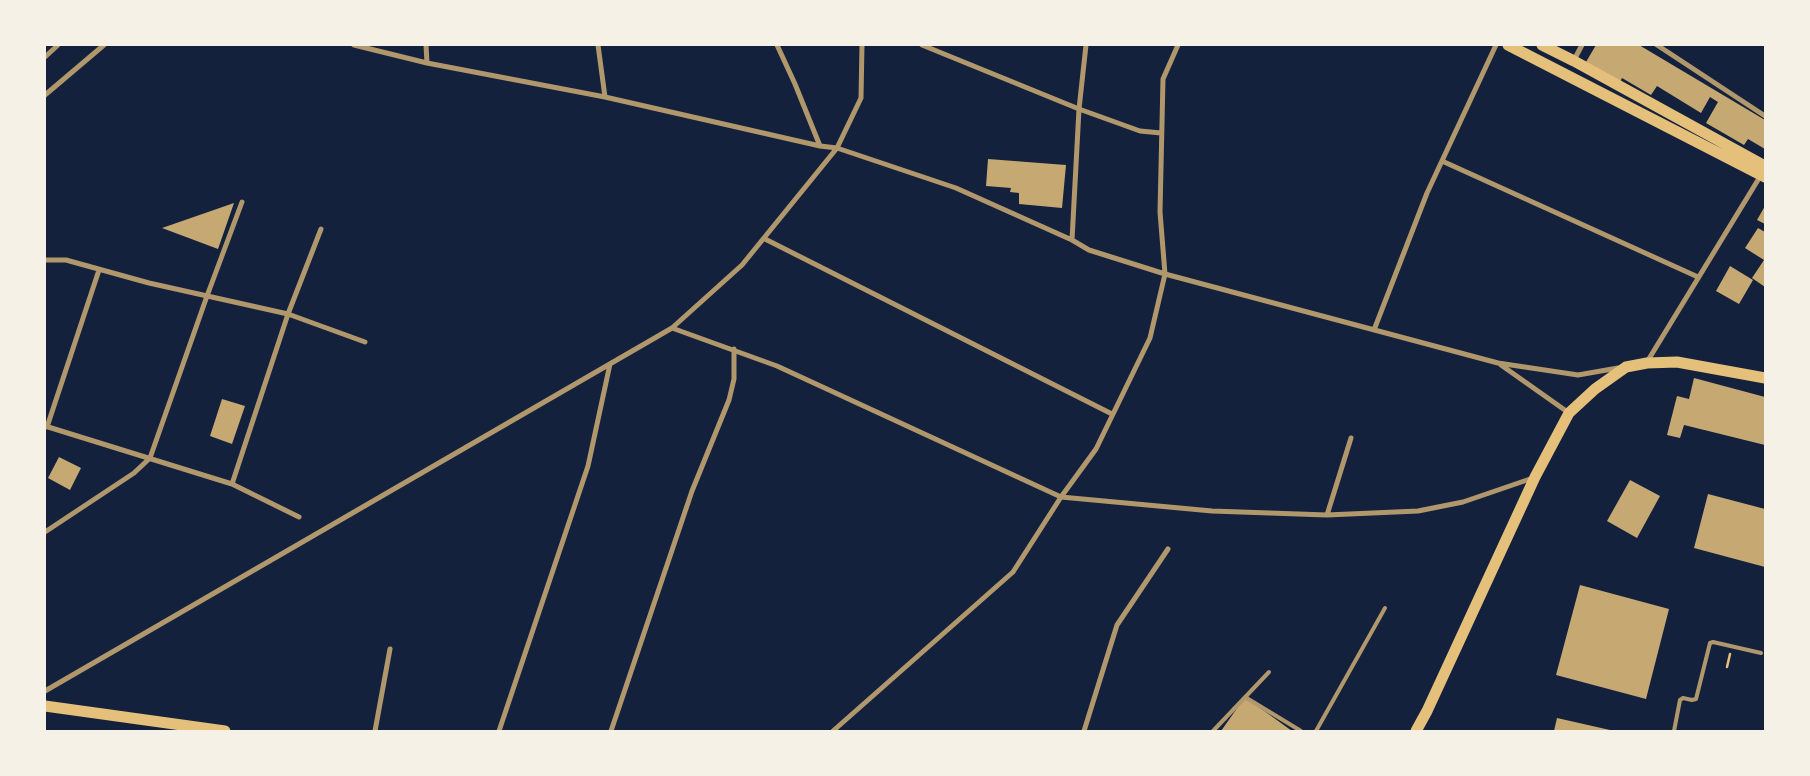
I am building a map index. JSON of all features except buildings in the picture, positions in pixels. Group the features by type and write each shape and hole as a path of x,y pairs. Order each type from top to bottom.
{"main road":[{"path":"1508,45 1764,173"},
{"path":"1542,45 1574,61 1764,173"},
{"path":"1416,731 1535,477 1569,413 1595,389 1626,367 1647,363 1677,362 1765,378"},
{"path":"45,706 225,731"}],"street":[{"path":"45,57 58,45"},
{"path":"45,95 104,45"},
{"path":"354,45 427,63 605,97 820,146 837,148 956,188 1072,240 1089,250 1165,274 1498,363 1578,375 1626,367"},
{"path":"426,45 427,63"},
{"path":"598,45 605,97"},
{"path":"777,45 820,146"},
{"path":"45,691 672,328 742,265 837,148 861,98 862,45"},
{"path":"922,45 1079,109 1140,131 1162,133"},
{"path":"1072,240 1079,109 1086,45"},
{"path":"833,731 1013,572 1096,449 1150,338 1165,274 1160,212 1163,79 1178,45"},
{"path":"1374,330 1427,193 1496,45"},
{"path":"1574,61 1582,45"},
{"path":"1657,45 1765,116"},
{"path":"1442,161 1698,277"},
{"path":"1647,363 1698,277 1764,173"},
{"path":"45,532 134,473 150,458 242,202"},
{"path":"232,484 288,314 321,229"},
{"path":"765,239 1112,414"},
{"path":"45,260 66,260 99,270 288,314 365,342"},
{"path":"99,270 46,426 232,484 299,517"},
{"path":"672,328 777,366 1062,497 1212,511 1327,515 1427,509 1463,502 1535,477"},
{"path":"611,731 692,491 729,400 734,379 734,350"},
{"path":"1498,363 1569,413"},
{"path":"499,731 588,466 610,364"},
{"path":"1327,515 1351,438"},
{"path":"1084,731 1118,625 1168,549"},
{"path":"375,731 390,649"}],"lane":[{"path":"1316,731 1385,608"},
{"path":"1674,731 1680,700 1683,698 1692,700 1696,698 1710,642 1761,653"},
{"path":"1213,731 1269,672"},
{"path":"1245,697 1301,731"}]}
